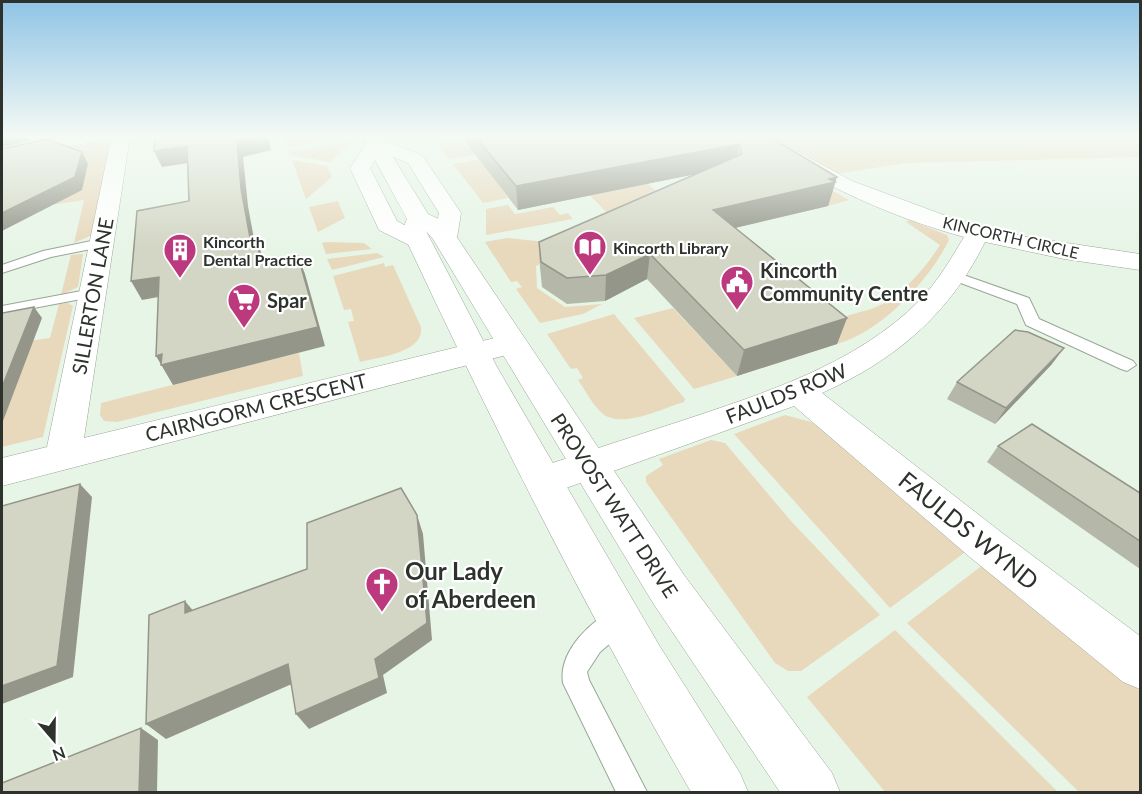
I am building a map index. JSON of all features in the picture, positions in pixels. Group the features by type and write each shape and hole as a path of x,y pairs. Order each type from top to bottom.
{"street":[{"name":"SILLERTON LANE","path":"63,456 114,173"},
{"path":"362,173 387,225 428,233 450,213 424,173"},
{"name":"PROVOST WATT DRIVE","path":"393,173 428,233 512,344 589,465 758,720 813,792"},
{"name":"KINCORTH CIRCLE","path":"820,173 861,193 978,233 1140,262"},
{"name":"PROVOST WATT DRIVE","path":"428,233 474,352 642,662 721,792"},
{"name":"FAULDS ROW","path":"544,481 799,392 840,373 902,333 926,311 956,276 978,233"},
{"name":"CAIRNGORM CRESCENT","path":"2,472 512,344"},
{"name":"FAULDS WYND","path":"799,392 986,545 1140,665"}],"lane":[{"path":"2,268 48,254 101,243"},
{"path":"956,276 1024,301 1032,322 1127,365"},
{"path":"2,310 92,293"},
{"path":"619,620 591,644 574,670 576,683 632,792"}],"shaded area":[{"path":"86,173 104,173 92,235 74,243 84,200 25,209 85,176"},
{"path":"297,173 330,173 332,177 306,199"},
{"path":"460,173 514,173 501,188 508,198 483,203"},
{"path":"635,173 656,191 675,187 833,191 849,200 828,206 822,202 830,199 608,214 579,184"},
{"path":"338,201 345,218 318,232 309,207"},
{"path":"508,205 515,214 553,207 560,215 568,213 573,219 486,235 486,209"},
{"path":"910,220 947,235 949,240 940,256 916,288 887,316 854,338 837,344 825,334 832,326 846,316 877,307 902,290 929,261 940,245 906,222"},
{"path":"507,238 546,242 564,253 536,266 537,288 565,307 602,304 583,314 540,323 516,289 522,287 517,281 511,282 485,242"},
{"path":"322,243 364,243 372,249 326,254"},
{"path":"377,253 384,257 332,270 327,259"},
{"path":"83,254 78,287 61,295 71,255"},
{"path":"384,263 385,267 393,265 421,327 420,336 408,348 388,356 360,362 348,322 354,321 351,309 344,310 333,276"},
{"path":"68,303 73,306 43,437 2,447 2,345 50,338 59,304"},
{"path":"673,308 737,376 694,389 634,318"},
{"path":"614,314 685,399 684,402 643,416 621,419 611,418 596,407 578,380 583,378 577,368 571,369 547,334"},
{"path":"299,353 303,376 117,422 104,421 100,415 101,403"},
{"path":"785,415 811,422 823,430 968,550 890,608 734,434"},
{"path":"711,440 725,443 791,521 880,615 801,671 788,671 775,663 646,482 646,476 663,465 659,459"},
{"path":"984,564 1140,691 1140,792 1079,792 907,623"},
{"path":"895,630 1058,792 885,792 807,697"}],"building":[{"path":"2,173 76,173 75,177 2,213"},
{"path":"188,173 240,173 251,243 257,242 261,263 298,256 318,327 161,365 162,354 156,356 159,277 131,281 137,211 189,201"},
{"path":"505,173 585,173 516,186"},
{"path":"698,173 830,173 837,177 829,179 835,182 713,210 847,318 744,350 650,254 606,275 567,278 541,262 539,242"},
{"path":"34,307 2,387 2,313"},
{"path":"1015,330 1028,332 1064,348 1006,408 957,382"},
{"path":"1032,424 1140,493 1140,541 998,446"},
{"path":"80,484 57,666 2,686 2,506"},
{"path":"401,488 417,515 427,623 375,659 379,678 296,714 288,664 146,724 149,615 185,601 185,613 307,569 307,523"},
{"path":"141,728 139,792 2,792 2,783"}],"place":[{"name":"Kincorth Library","path":"590,276"},
{"name":"Kincorth Dental Practice","path":"180,279"},
{"name":"Kincorth Community Centre","path":"737,311"},
{"name":"Spar","path":"244,329"},
{"name":"Our Lady of Aberdeen","path":"382,613"}]}
